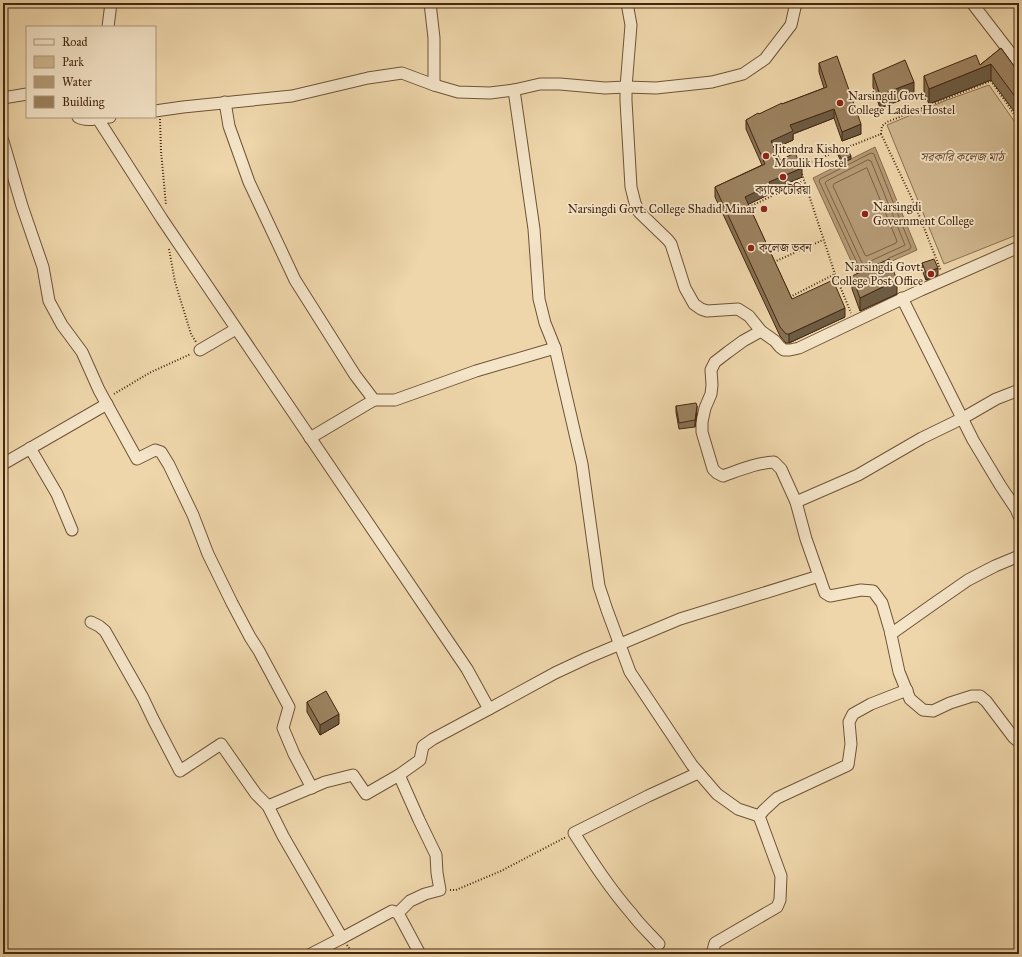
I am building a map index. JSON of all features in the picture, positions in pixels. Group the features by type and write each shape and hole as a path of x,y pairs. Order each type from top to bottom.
{"street":[{"path":"108,26 111,3"},
{"path":"430,3 434,38 434,85"},
{"path":"627,3 631,25 626,101 632,187 635,203 639,212 668,240 685,288 694,304 701,309 707,312 738,309 748,316 761,331 780,347 784,350 790,350 799,348 902,298 1019,247"},
{"path":"157,110 292,96 368,78 402,73 458,92 490,93 514,90 540,84 560,84 606,88 656,88 712,82 743,74 765,59 790,25 796,3"},
{"path":"972,3 1019,64"},
{"path":"514,90 534,229 539,300 545,323 555,348 582,464 599,586 630,672 688,759 698,773 717,794 738,809 759,816"},
{"path":"3,98 26,94"},
{"path":"225,102 229,126 249,182 295,280 355,375 374,400"},
{"path":"80,118 102,118 162,219 466,669 489,709"},
{"path":"3,141 22,206 43,267 49,301 62,324 82,352 106,402 137,459 155,450 161,452 169,465 193,515 208,554 232,603 289,707 283,728 294,754 312,788"},
{"path":"902,298 973,440 1019,516"},
{"path":"200,350 236,329"},
{"path":"761,331 743,341 715,362 711,370 711,394 704,412 702,432 713,468 717,473 723,476 755,465 774,462 781,469 796,502 806,539 824,593 830,596 861,590 873,590 882,603 891,634 899,672 910,699 922,710 933,711 950,703 972,696 980,696 986,701 1014,738 1019,742"},
{"path":"310,438 374,400 394,400 476,371 555,348"},
{"path":"796,502 858,475 922,438 996,400 1019,390"},
{"path":"3,464 106,402"},
{"path":"30,448 57,494 72,530"},
{"path":"891,634 968,580 1019,556"},
{"path":"268,806 325,782 353,775 366,794 399,775 420,760 423,746 433,739 555,673 680,619 818,576"},
{"path":"91,622 105,630 144,698 153,719 180,771 222,744 256,794 268,806 342,938"},
{"path":"759,816 777,798 848,765 851,744 850,722 853,714 871,704 906,690"},
{"path":"659,944 632,915 618,897 590,859 574,833 698,773"},
{"path":"398,913 410,901 440,890 436,855 399,775"},
{"path":"712,954 715,943 777,907 780,900 781,876 759,816"},
{"path":"311,954 392,911 398,913 420,954"}],"path":[{"path":"945,280 915,205 880,134 882,126 887,122 991,81 1019,121"},
{"path":"157,110 166,206"},
{"path":"854,321 823,240 803,181 800,165 880,134"},
{"path":"748,207 803,181"},
{"path":"774,262 823,240"},
{"path":"106,402 151,372 200,350 191,334 175,282 168,245"},
{"path":"790,297 835,274"},
{"path":"440,890 456,890 501,871 574,833"}],"green space":[{"name":"সরকারি কলেজ মাঠ","path":"989,85 1019,128 1019,234 944,264 887,125 947,100"}],"water":[{"path":"875,147 917,250 858,276 813,178"}],"building":[{"path":"1001,48 1019,73 1019,102 991,64 929,89 924,76 976,55 980,65"},
{"path":"837,56 861,124 842,132 834,109 790,125 793,131 771,141 780,160 795,153 802,168 769,182 770,185 745,197 792,299 833,280 845,308 789,334 786,334 780,327 715,187 765,164 746,120 758,113 759,114 782,103 827,87 819,63"},
{"path":"905,60 914,82 880,95 873,74"},
{"path":"847,148 851,156 842,160 838,152"},
{"path":"889,259 897,280 860,298 852,276"},
{"path":"934,259 938,268 926,273 922,263"},
{"path":"696,403 695,420 679,423 676,406"},
{"path":"326,691 339,714 320,725 307,702"}],"place":[{"name":"Narsingdi Govt. College Ladies Hostel","path":"840,103"},
{"name":"Jitendra Kishor Moulik Hostel","path":"766,156"},
{"name":"ক্যাফেটেরিয়া","path":"783,177"},
{"name":"Narsingdi Govt. College Shadid Minar","path":"764,209"},
{"name":"Narsingdi Government College","path":"865,214"},
{"name":"কলেজ ভবন","path":"751,248"},
{"name":"Narsingdi Govt. College Post Office","path":"931,274"}]}
